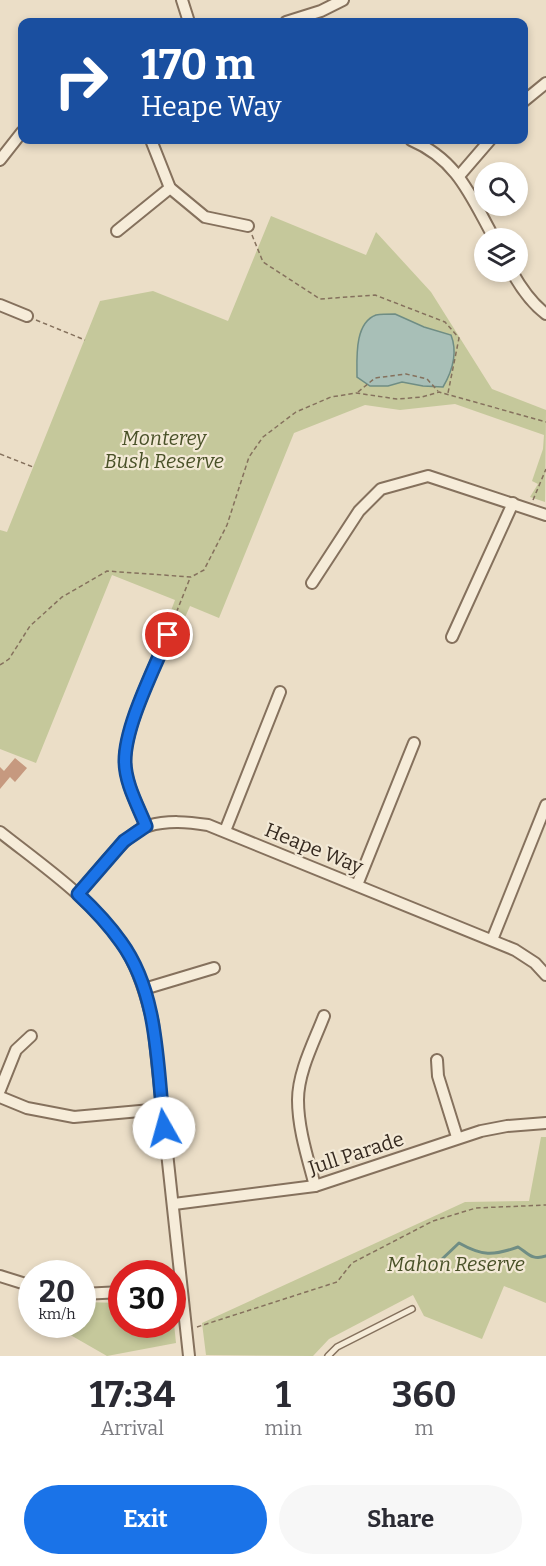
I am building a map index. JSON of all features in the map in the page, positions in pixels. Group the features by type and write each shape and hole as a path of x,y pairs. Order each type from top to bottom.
{"street":[{"path":"182,0 188,18"},
{"path":"299,18 321,11 343,0"},
{"path":"528,97 546,83"},
{"path":"0,160 18,137"},
{"path":"153,144 170,188 205,217 248,226"},
{"path":"418,144 435,153 459,176 488,228"},
{"path":"459,176 487,144"},
{"path":"117,231 170,188"},
{"path":"518,282 537,307 546,314"},
{"path":"0,305 27,316"},
{"path":"312,583 359,511 381,489 428,476 546,515"},
{"path":"452,637 513,503"},
{"path":"146,826 130,787 124,762 128,735 168,635"},
{"path":"225,831 280,692"},
{"path":"357,885 414,743"},
{"path":"492,940 546,805"},
{"name":"Heape Way","path":"78,894 124,841 146,826 180,821 208,825 515,950 535,963 546,975"},
{"path":"0,832 97,912 122,943 144,989 153,1023 174,1204 176,1260"},
{"path":"144,989 214,968"},
{"path":"315,1186 301,1126 298,1099 304,1070 324,1016"},
{"path":"0,1090 16,1050 31,1035"},
{"path":"438,1060 438,1076 457,1137"},
{"path":"0,1097 27,1108 74,1117 162,1109"},
{"name":"Jull Parade","path":"174,1204 315,1186 457,1137 507,1126 546,1123"},
{"path":"0,1276 18,1282"},
{"path":"186,1326 189,1356"}],"lane":[{"path":"328,1356 337,1347 412,1309"}],"path":[{"path":"248,226 263,262 320,299 375,295 445,322 459,338 448,393"},
{"path":"27,316 85,340"},
{"path":"356,393 375,378 406,374 427,380 439,392"},
{"path":"0,665 9,659 30,626 62,597 107,571 191,577 204,570 227,525 249,457 263,438 296,412 331,397 356,393 397,399 422,397 439,392 546,422"},
{"path":"0,454 33,467"},
{"path":"529,509 546,469"},
{"path":"168,635 191,577"},
{"path":"187,1330 337,1282 352,1263 433,1221 476,1208 546,1205"}],"green space":[{"name":"Monterey Bush Reserve","path":"271,216 366,255 376,232 431,292 492,389 546,410 545,502 530,497 538,484 532,481 543,449 544,435 455,404 400,410 365,405 294,433 219,618 190,606 183,622 169,616 175,600 112,575 36,763 0,749 0,530 7,532 100,301 153,291 228,321"},
{"name":"Mahon Reserve","path":"541,1137 546,1137 546,1303 504,1286 482,1339 424,1316 413,1295 329,1339 313,1356 206,1355 202,1323 465,1202 529,1201"},
{"path":"96,1302 108,1303 108,1338 175,1338 176,1343 107,1356 76,1338 96,1338"}],"water":[{"path":"395,314 424,327 451,335 454,348 453,361 443,387 402,382 388,386 370,386 357,377 358,342 364,326 376,315"}],"building":[{"path":"15,758 27,768 15,782 10,777 0,789 0,767 4,771"}],"waterway":[{"path":"419,1269 440,1261 459,1243 481,1252 494,1253 518,1247 534,1257 546,1256"}],"route":[{"path":"164,1128 153,1023 144,989 122,943 97,912 78,894 124,841 146,826 130,787 124,762 128,735 168,635"}]}
